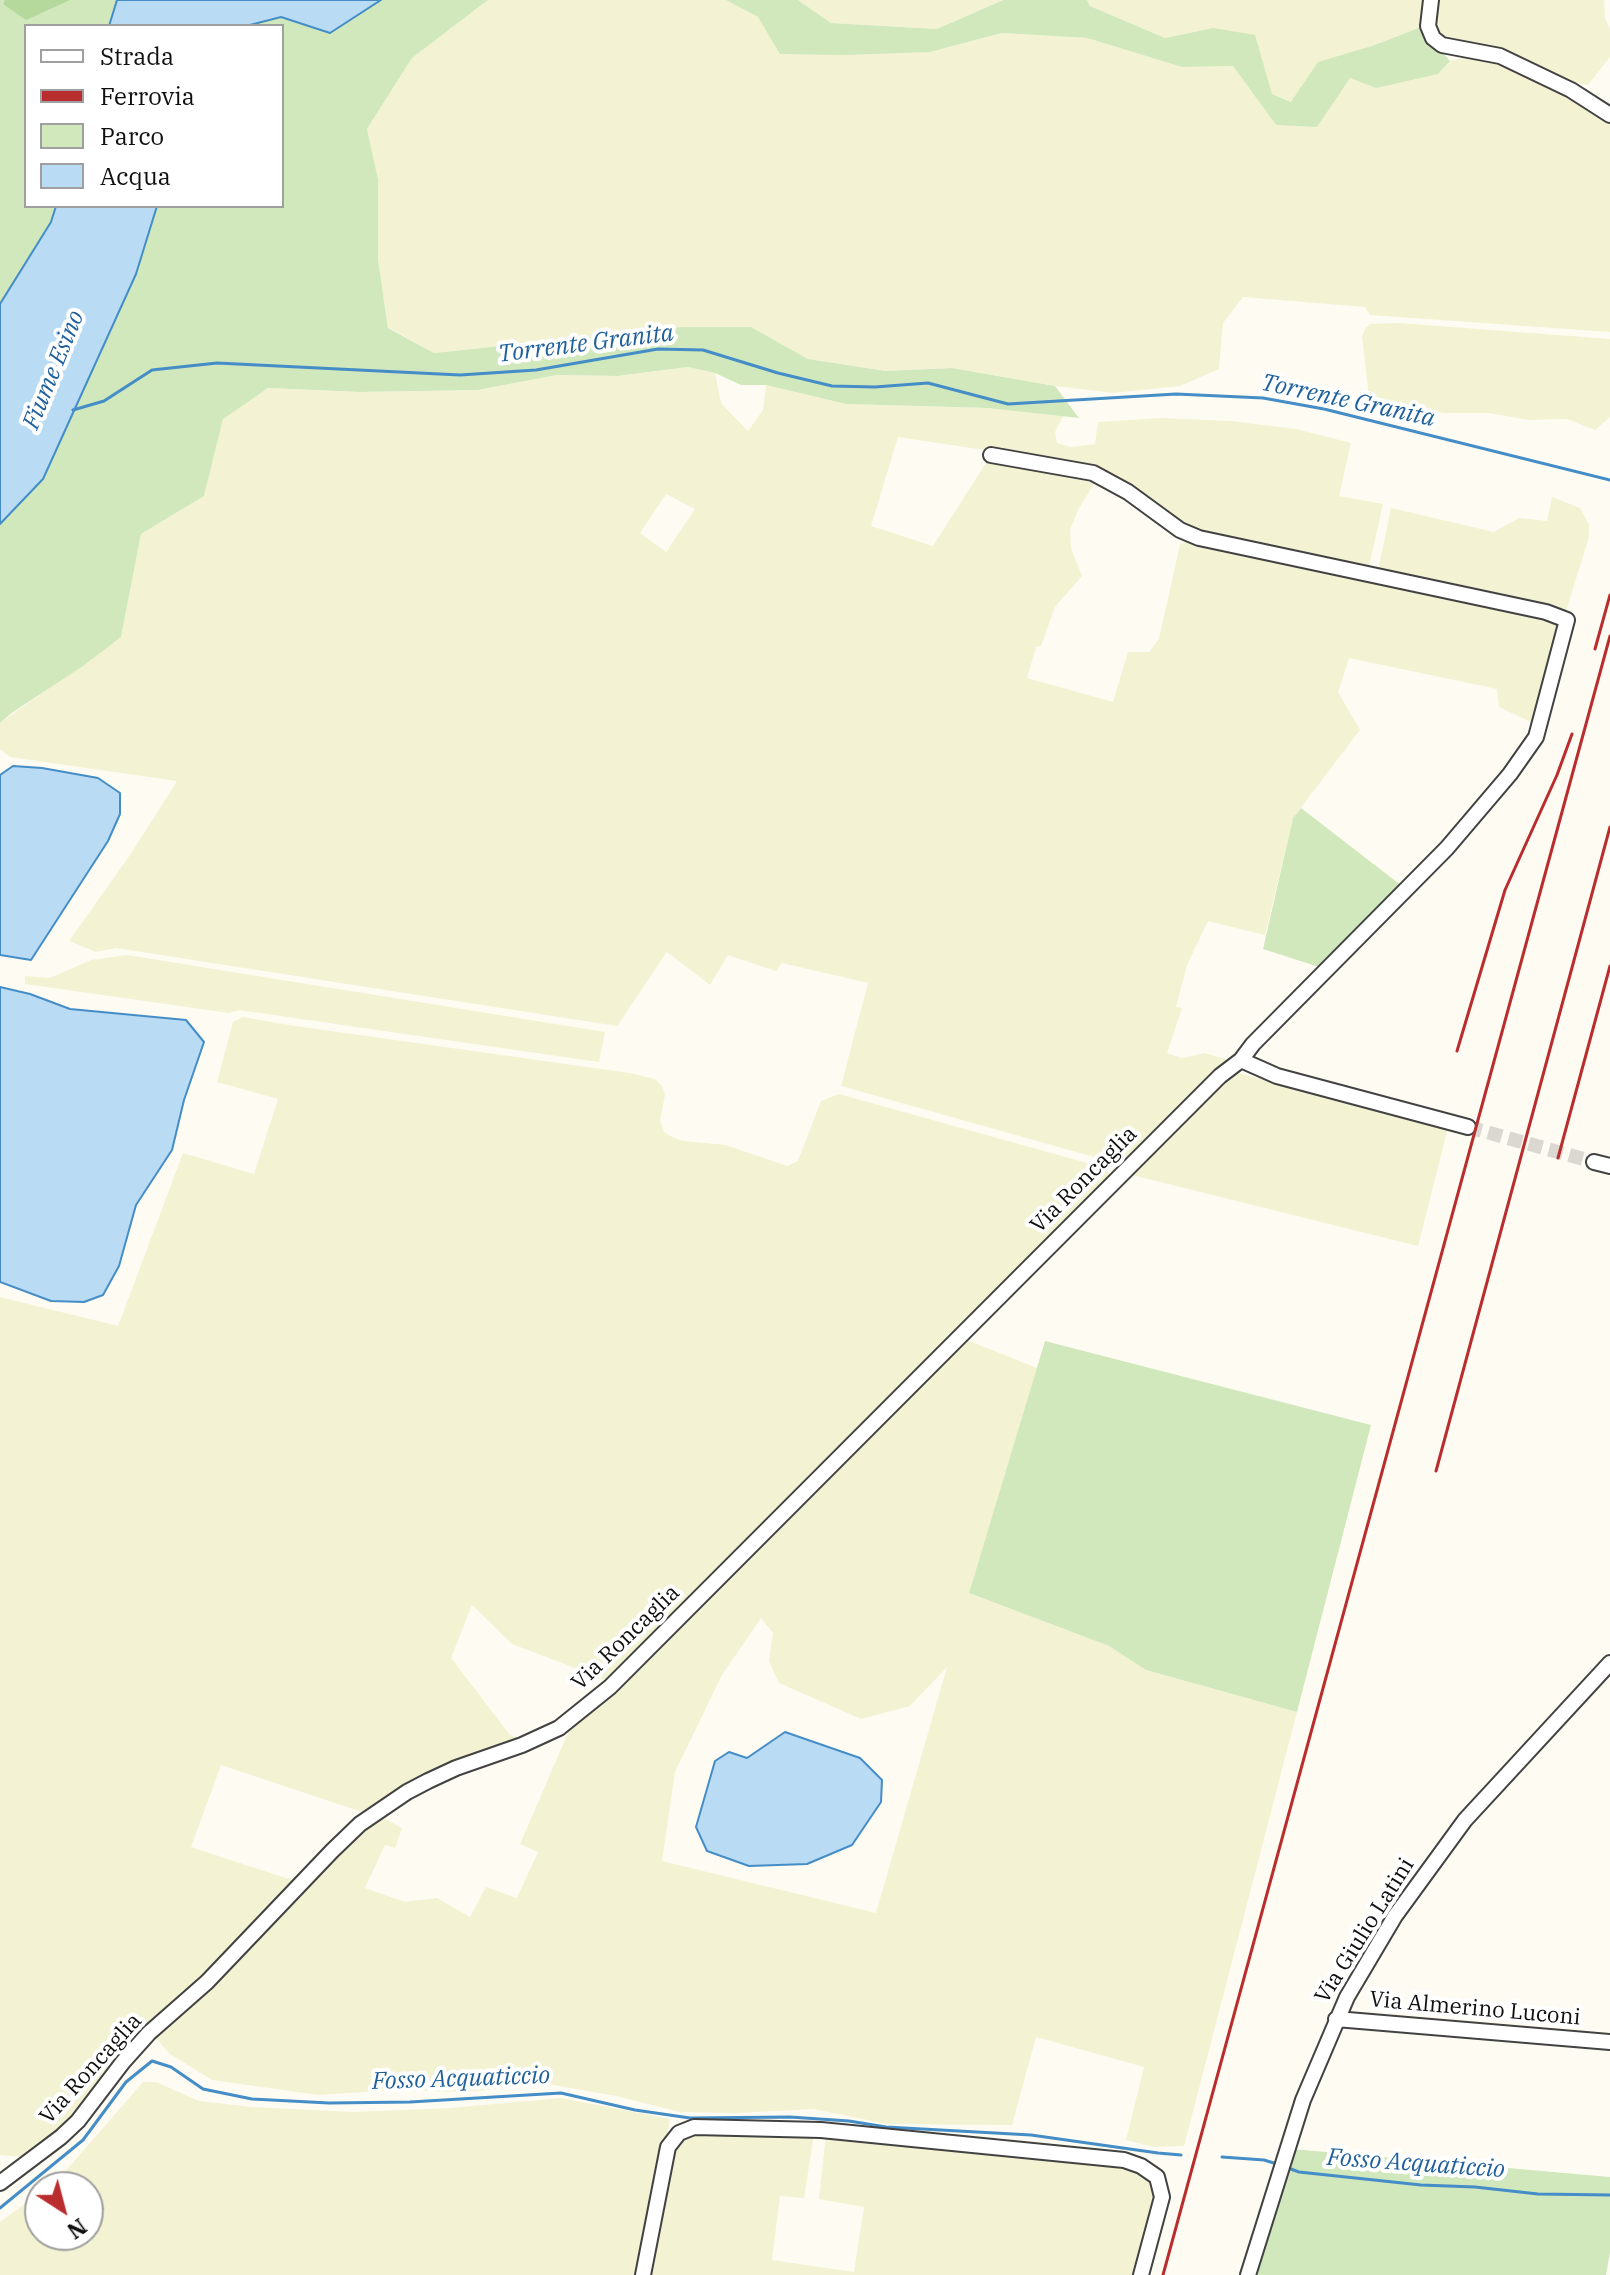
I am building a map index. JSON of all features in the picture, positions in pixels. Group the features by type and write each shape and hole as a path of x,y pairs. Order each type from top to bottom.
{"street":[{"path":"1431,0 1428,26 1433,38 1442,45 1500,56 1571,90 1610,115"},
{"name":"Via Roncaglia","path":"0,2183 78,2121 149,2033 207,1982 360,1824 428,1781 559,1728 610,1687 1220,1076 1241,1060 1253,1044 1447,848 1510,774 1536,737 1567,620 1546,612 1199,538 1180,530 1128,492 1093,473 991,455"},
{"path":"1241,1060 1277,1076 1468,1127"},
{"path":"1594,1162 1610,1166"},
{"name":"Via Giulio Latini","path":"1248,2275 1303,2100 1336,2019 1395,1916 1456,1831 1610,1663"},
{"name":"Via Almerino Luconi","path":"1336,2019 1610,2042"},
{"path":"643,2275 668,2147 679,2133 694,2127 821,2130 1124,2160 1141,2166 1157,2177 1162,2197 1141,2275"}],"green space":[{"path":"0,0 117,0 110,24 24,24 24,208 55,208 51,222 0,304"},
{"path":"5,0 70,0 26,20 3,4"},
{"path":"381,0 488,0 412,58 367,129 378,179 378,259 388,328 434,353 681,327 751,327 808,359 886,371 952,368 1055,386 1079,418 987,408 846,404 766,385 741,385 715,373 688,367 617,376 557,375 478,390 360,392 268,388 223,419 204,496 141,534 121,637 0,723 0,524 43,478 136,274 156,208 284,208 284,24 254,24 281,17 330,33"},
{"path":"488,0 726,0 758,17 930,52 1002,33 1087,38 1182,67 1233,66 1276,125 1350,78 1438,74 1450,61 1479,54 1499,59 1610,119 1610,332 1370,315 1365,307 1243,297 1223,323 1219,369 1180,386 1113,393 952,368 886,371 808,359 751,327 681,327 434,353 388,327 378,259 378,179 367,129 412,58"},
{"path":"726,0 798,0 831,23 937,29 1003,0 1087,0 1090,6 1165,38 1213,28 1255,35 1272,94 1291,102 1318,62 1421,27 1450,61 1438,74 1376,88 1350,78 1317,127 1276,125 1233,66 1182,67 1087,38 1002,33 930,52 780,54 758,17"},
{"path":"798,0 1003,0 937,29 831,23"},
{"path":"1087,0 1427,0 1421,27 1372,46 1292,102 1272,94 1213,28 1165,38 1090,6"},
{"path":"1435,0 1604,0 1605,18 1610,29 1610,57 1588,85 1559,81 1443,40 1435,31"},
{"path":"1399,323 1610,339 1610,417 1595,430 1567,419 1529,420 1489,413 1445,413 1404,408 1369,398 1362,336 1370,324"},
{"path":"688,367 715,373 721,403 748,431 763,410 766,385 846,404 987,408 1063,416 1055,432 1057,443 1070,447 1095,444 1098,422 1160,418 1231,421 1296,429 1351,443 1339,496 1383,504 1368,571 1189,532 1121,483 1038,458 898,437 871,526 933,546 989,458 1097,479 1070,530 1071,548 1082,576 1055,607 1041,646 1036,647 1027,678 1113,702 1128,652 1149,652 1159,639 1180,545 1188,540 1554,620 1559,631 1535,724 1499,707 1497,689 1349,658 1338,692 1360,730 1293,818 1265,935 1208,921 1187,965 1176,1007 1182,1008 1167,1053 1182,1058 1205,1053 1231,1061 1135,1153 1112,1162 841,1086 868,983 782,963 776,971 728,955 710,985 667,952 617,1026 116,948 96,952 69,941 130,855 177,781 10,757 0,749 0,723 121,637 141,534 204,496 223,418 268,388 360,392 478,390 557,375 617,376","holes":["666,494 695,509 666,552 640,533"]},
{"path":"1552,497 1580,508 1589,525 1589,537 1566,611 1378,571 1391,508 1494,532 1519,518 1547,521"},
{"path":"1301,808 1402,886 1322,968 1263,949 1293,818"},
{"path":"127,955 605,1032 599,1062 239,1010 229,1013 25,984 25,976 50,978 91,960"},
{"path":"243,1017 655,1079 665,1095 660,1120 664,1132 683,1141 726,1145 787,1166 798,1161 821,1101 839,1094 1105,1168 1111,1175 609,1681 512,1644 472,1605 451,1658 510,1735 526,1740 368,1814 221,1765 191,1847 298,1882 74,2120 37,2151 23,2157 0,2155 0,1297 118,1326 183,1153 254,1174 278,1099 217,1082 233,1022"},
{"path":"1238,1073 1448,1128 1418,1246 1128,1174 1226,1077"},
{"path":"967,1340 1037,1368 969,1593 1109,1646 1146,1670 1297,1712 1184,2146 1153,2147 1126,2140 1144,2067 1036,2037 1012,2125 887,2124 813,2109 680,2112 548,2084 465,2092 393,2090 319,2095 212,2080 170,2054 153,2035 353,1834 377,1818 402,1828 395,1848 385,1845 365,1888 405,1902 437,1898 470,1917 486,1887 517,1898 538,1852 520,1844 571,1726 773,1536","holes":["761,1618 773,1633 769,1661 779,1683 861,1719 910,1706 947,1667 876,1913 662,1861 675,1772 722,1675"]},
{"path":"1045,1341 1371,1425 1297,1712 1146,1670 1109,1646 969,1593"},
{"path":"143,2082 156,2082 199,2101 252,2107 353,2112 450,2108 561,2098 670,2119 641,2275 0,2275 0,2222 24,2205 24,2251 104,2251 104,2171 66,2171"},
{"path":"691,2132 814,2134 804,2198 780,2196 772,2260 854,2272 864,2207 819,2199 826,2135 1125,2163 1153,2179 1158,2191 1138,2275 646,2275 670,2148"},
{"path":"1292,2149 1610,2177 1610,2252 1606,2275 1255,2275"}],"water":[{"path":"117,0 381,0 330,33 281,17 254,24 110,24"},
{"name":"Fiume Esino","path":"55,208 156,208 136,274 43,479 0,524 0,304 51,222"},
{"path":"13,766 98,778 120,793 120,814 108,841 31,960 0,955 0,775"},
{"path":"0,987 70,1009 186,1020 204,1042 184,1100 172,1150 136,1205 119,1266 103,1295 84,1302 51,1301 0,1282"},
{"path":"785,1732 860,1758 882,1780 881,1802 852,1845 807,1864 749,1866 707,1851 696,1827 715,1761 729,1752 747,1758"}],"waterway":[{"name":"Torrente Granita","path":"73,410 104,401 152,370 217,363 460,375 536,370 658,349 703,350 832,386 928,383 1008,404 1176,394 1263,398 1324,409 1610,480"},
{"name":"Fosso Acquaticcio","path":"0,2208 83,2140 126,2082 152,2061 171,2067 203,2089 252,2099 329,2103 410,2102 561,2093 635,2110 690,2118 790,2117 849,2121 886,2127 1031,2135 1181,2155"},
{"name":"Fosso Acquaticcio","path":"1222,2157 1277,2164"},
{"name":"Fosso Acquaticcio","path":"1288,2168 1299,2172 1421,2185 1538,2194 1610,2195"}],"tunnel":[{"path":"1468,1127 1594,1162"}],"railway":[{"path":"1595,649 1610,595"},
{"path":"1163,2275 1610,636"},
{"path":"1457,1051 1505,890 1572,734"},
{"path":"1436,1471 1610,827"},
{"path":"1558,1158 1610,966"}]}
